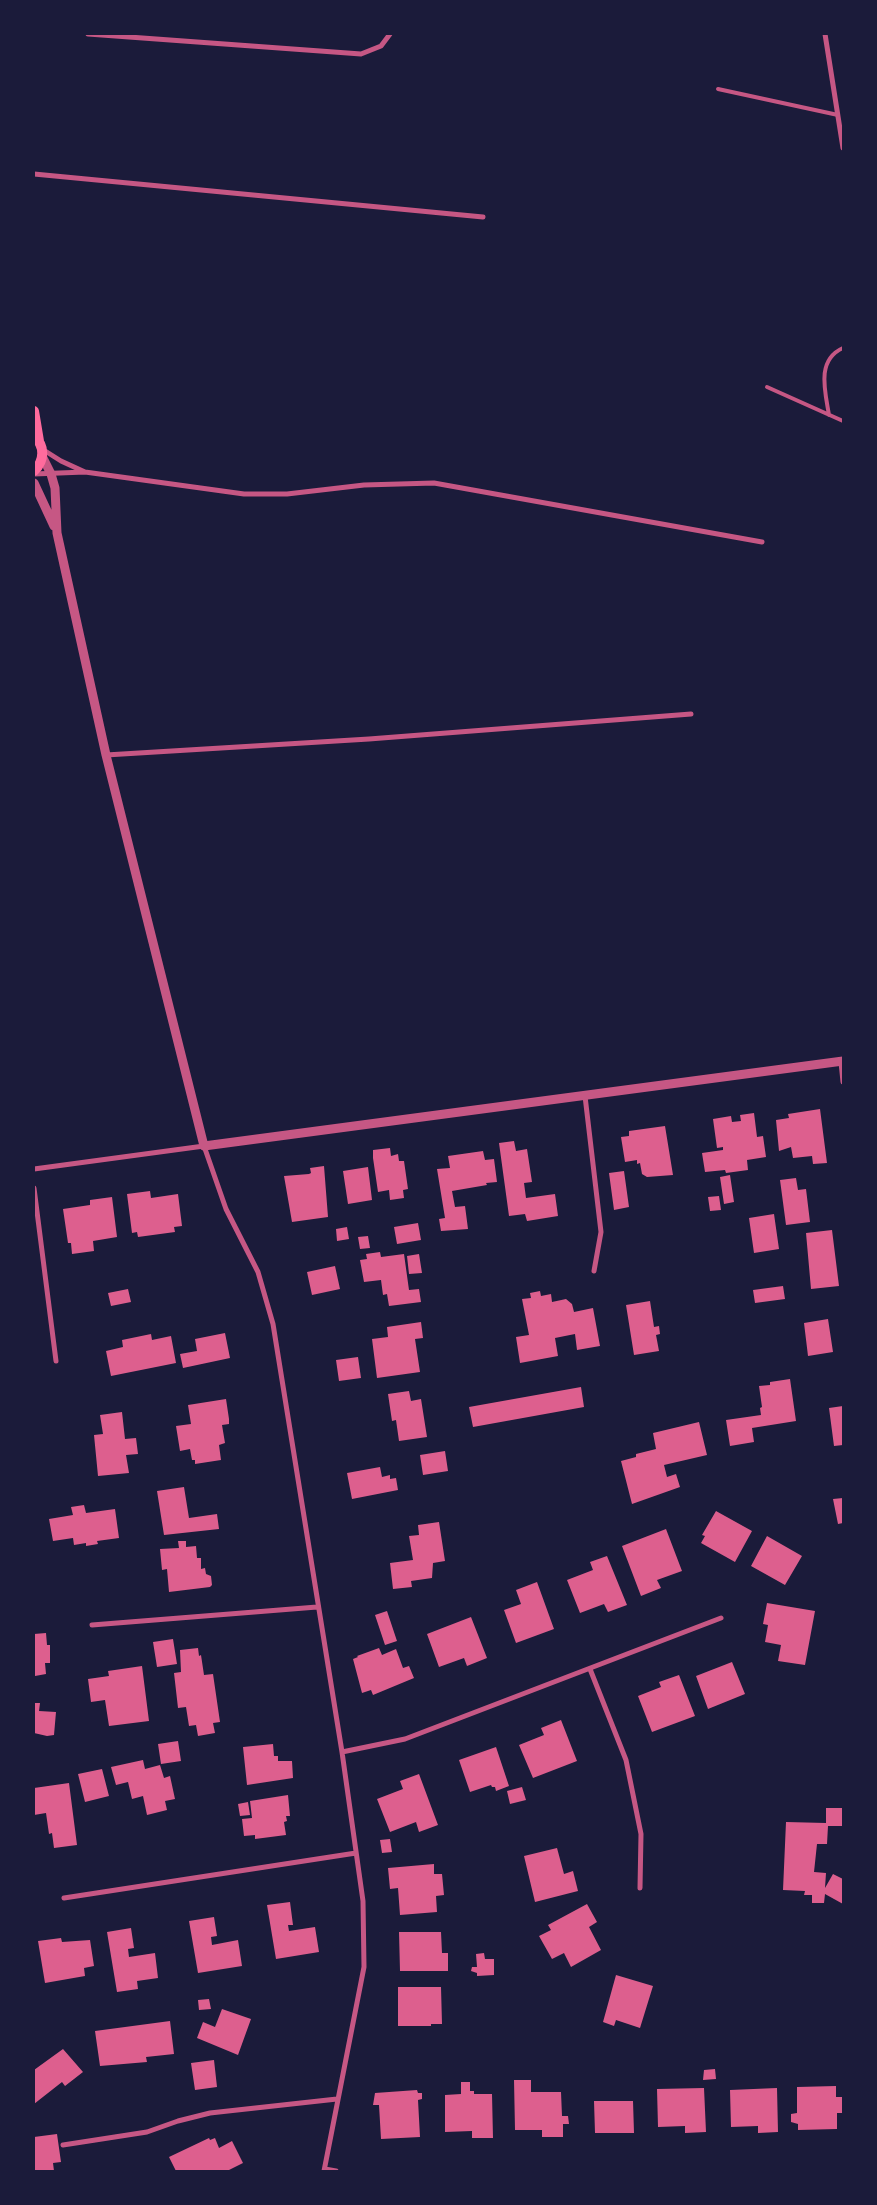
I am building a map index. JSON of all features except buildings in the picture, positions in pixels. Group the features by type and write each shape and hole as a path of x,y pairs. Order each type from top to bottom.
{"main road":[{"path":"34,411 40,446 40,463 34,472"}],"street":[{"path":"88,34 361,54 381,46 390,34"},
{"path":"825,34 843,148"},
{"path":"34,174 484,217"},
{"path":"40,446 61,461 85,472"},
{"path":"40,446 55,488 56,533"},
{"path":"34,472 51,474 85,472 244,494 287,494 364,484 434,483 762,542"},
{"path":"34,483 56,533 106,755 204,1146 226,1209 258,1272 273,1324 317,1607 342,1752 363,1900 364,1967 337,2099 325,2170 336,2171"},
{"path":"106,755 369,739 690,714"},
{"path":"34,1169 842,1062 843,1082"},
{"path":"585,1096 601,1232 594,1271"},
{"path":"34,1188 56,1361"},
{"path":"92,1624 317,1607"},
{"path":"342,1752 405,1739 721,1618"},
{"path":"590,1669 626,1760 641,1834 640,1888"},
{"path":"64,1898 356,1853"},
{"path":"63,2145 147,2132 178,2121 210,2113 337,2099"}],"lane":[{"path":"718,89 838,115"},
{"path":"829,415 824,380 825,369 835,352 843,348"},
{"path":"767,387 843,421"}]}
